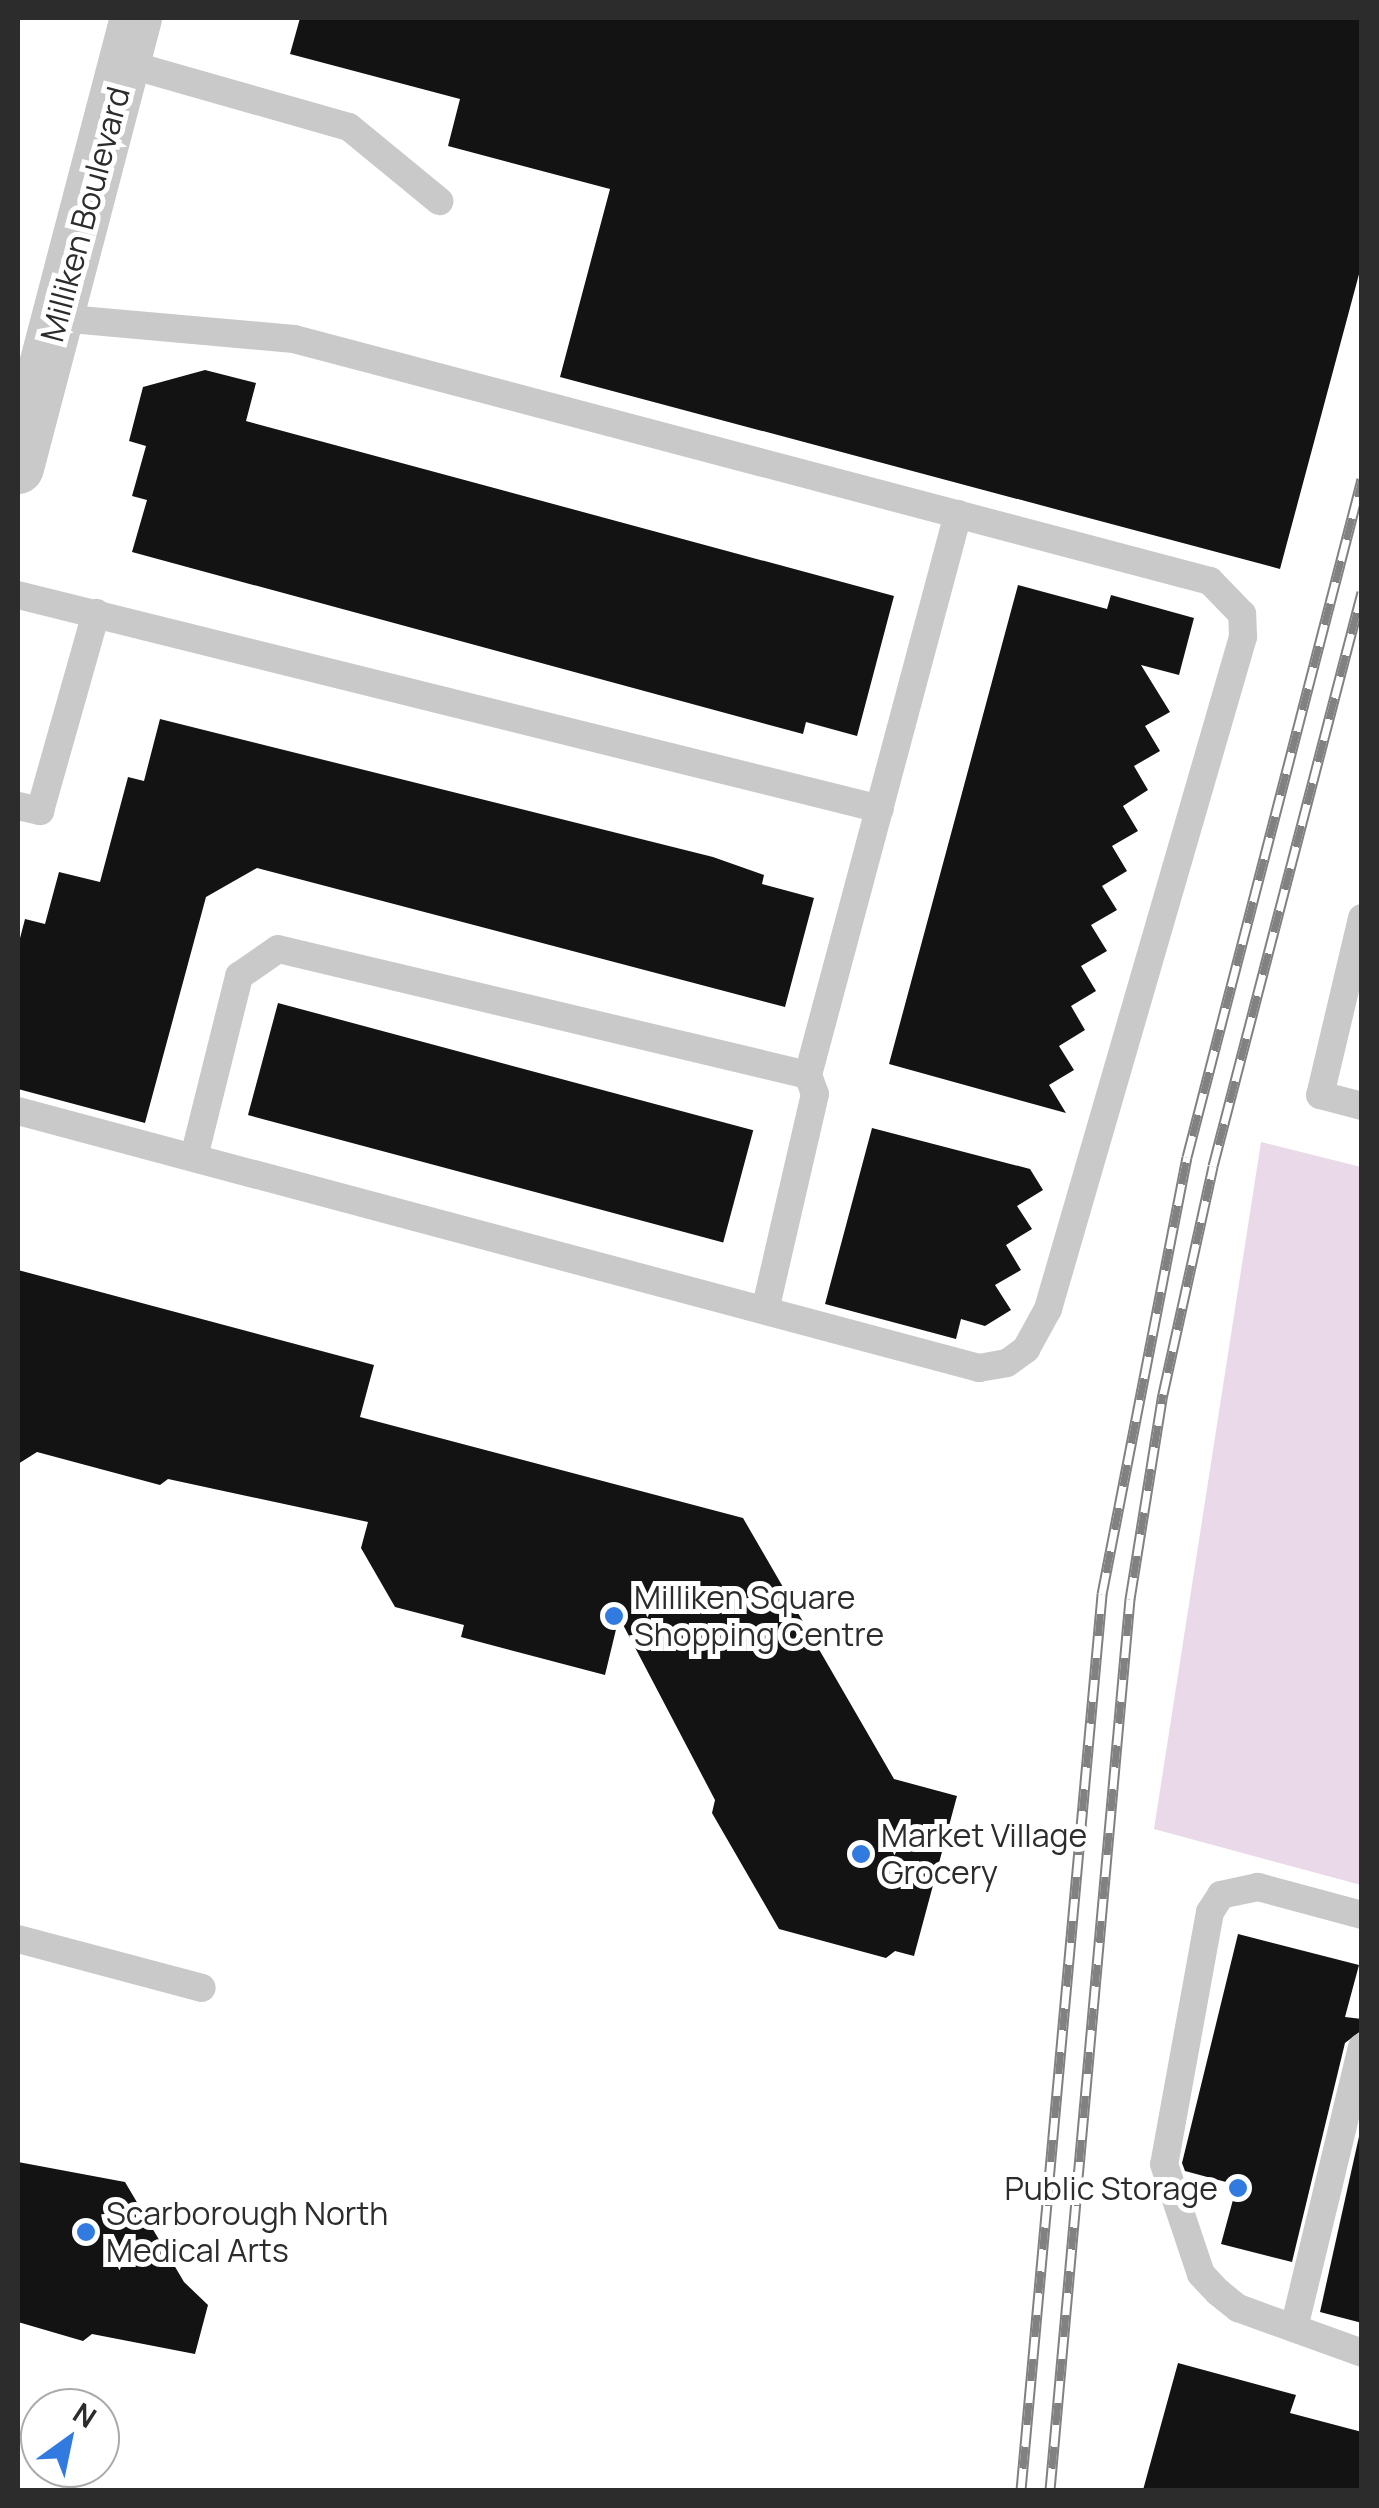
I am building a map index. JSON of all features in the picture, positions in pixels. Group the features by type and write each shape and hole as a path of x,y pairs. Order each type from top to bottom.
{"street":[{"name":"Milliken Boulevard","path":"18,468 40,343 125,47"}],"lane":[{"path":"125,47 350,127 438,201"},
{"path":"18,1111 979,1368 1026,1350 1048,1309 1243,637 1242,614 1210,581 294,339 40,343"},
{"path":"765,1310 815,1094 808,1074 958,514"},
{"path":"18,595 880,809"},
{"path":"18,806 40,811 96,613"},
{"path":"1362,918 1320,1095 1362,1106"},
{"path":"194,1158 239,976 278,949 808,1074"},
{"path":"1362,1915 1258,1887 1220,1895 1210,1912 1164,2164 1201,2274 1238,2308 1362,2352"},
{"path":"18,1940 202,1988"},
{"path":"1294,2328 1362,2047"}],"shaded area":[{"path":"1261,1142 1361,1167 1361,1885 1154,1829"}],"building":[{"path":"300,18 1362,18 1362,263 1280,569 560,377 610,189 448,146 460,99 290,54"},
{"path":"205,370 256,383 246,421 894,596 857,736 806,722 803,734 132,552 147,500 132,496 146,446 129,441 143,387"},
{"path":"1018,585 1107,609 1111,595 1194,618 1179,675 1141,665 1170,712 1145,726 1160,751 1134,766 1148,790 1123,806 1138,831 1112,846 1127,871 1102,886 1117,910 1091,925 1107,951 1081,966 1096,991 1071,1006 1085,1030 1059,1046 1074,1070 1049,1085 1066,1113 889,1064"},
{"path":"160,719 713,857 764,875 762,884 814,898 785,1007 257,868 206,897 145,1123 18,1089 18,946 25,919 45,924 59,872 100,882 128,777 144,781"},
{"path":"278,1003 753,1130 723,1242 248,1115"},
{"path":"872,1128 1030,1169 1043,1190 1017,1206 1032,1229 1006,1245 1021,1270 995,1285 1011,1310 985,1326 961,1319 956,1339 825,1304"},
{"name":"Milliken Square Shopping Centre","path":"18,1270 374,1365 360,1417 743,1518 894,1779 957,1796 914,1956 895,1951 886,1958 779,1929 712,1813 715,1800 619,1617 605,1675 461,1637 464,1625 395,1607 361,1548 368,1522 168,1479 160,1485 37,1452 18,1464"},
{"path":"1238,1934 1359,1965 1345,2017 1362,2019 1362,2030 1345,2043 1292,2262 1221,2244 1237,2185 1185,2171 1182,2163"},
{"path":"1362,2123 1362,2323 1320,2312"},
{"name":"Scarborough North Medical Arts","path":"18,2162 125,2182 184,2282 208,2305 195,2354 92,2334 83,2341 18,2322"},
{"path":"1178,2363 1296,2395 1290,2413 1362,2432 1362,2490 1143,2490"}],"railway":[{"path":"1021,2490 1102,1594 1187,1157 1362,479"},
{"path":"1050,2490 1130,1599 1163,1394 1213,1166 1362,592"}],"place":[{"name":"Milliken Square Shopping Centre","path":"614,1616"},
{"name":"Market Village Grocery","path":"861,1854"},
{"name":"Public Storage","path":"1238,2188"},
{"name":"Scarborough North Medical Arts","path":"86,2232"}]}
